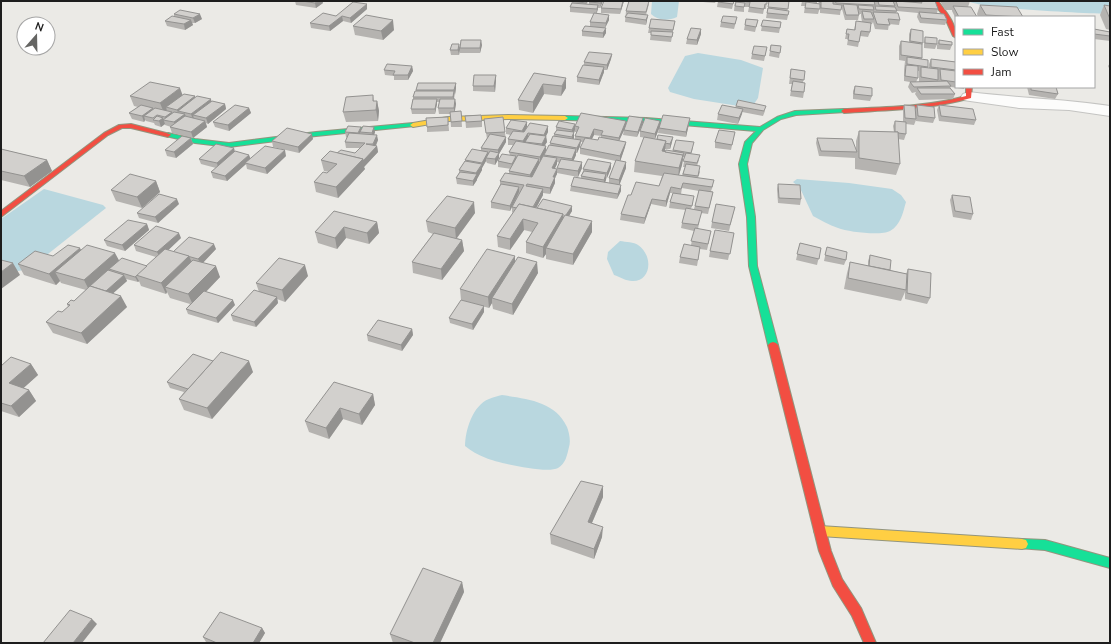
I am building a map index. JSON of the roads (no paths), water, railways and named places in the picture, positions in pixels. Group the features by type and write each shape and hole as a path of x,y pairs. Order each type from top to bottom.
{"street":[{"path":"935,1 948,18 955,34"},
{"path":"870,643 857,612 837,582 825,551 753,266 751,217 743,164 749,142 761,129 779,118 795,113 913,107 954,102 969,92 1019,103 1069,105 1110,111"},
{"path":"1,215 106,134 121,126 152,130 195,141 229,145 316,134 338,134 402,127 448,119 501,117 646,120 761,129"},
{"path":"820,531 1045,545 1110,563"}],"water":[{"path":"652,1 679,1 677,17 663,20 657,18 651,14"},
{"path":"968,1 1110,1 1110,14 1012,8 977,4"},
{"path":"698,53 741,60 763,68 758,98 754,104 745,107 694,99 670,92 668,88 685,56"},
{"path":"797,179 849,183 892,189 901,195 906,202 903,214 897,225 890,231 886,232 864,233 835,227 813,216 800,188 793,182"},
{"path":"44,189 103,205 106,208 29,269 18,271 1,266 1,219"},
{"path":"620,241 638,245 646,255 648,268 643,277 638,280 625,280 614,275 607,259 608,252"},
{"path":"502,395 539,403 548,407 562,418 568,429 570,442 566,459 561,466 558,468 544,470 511,465 483,457 465,446 466,433 474,412 483,402"}]}
